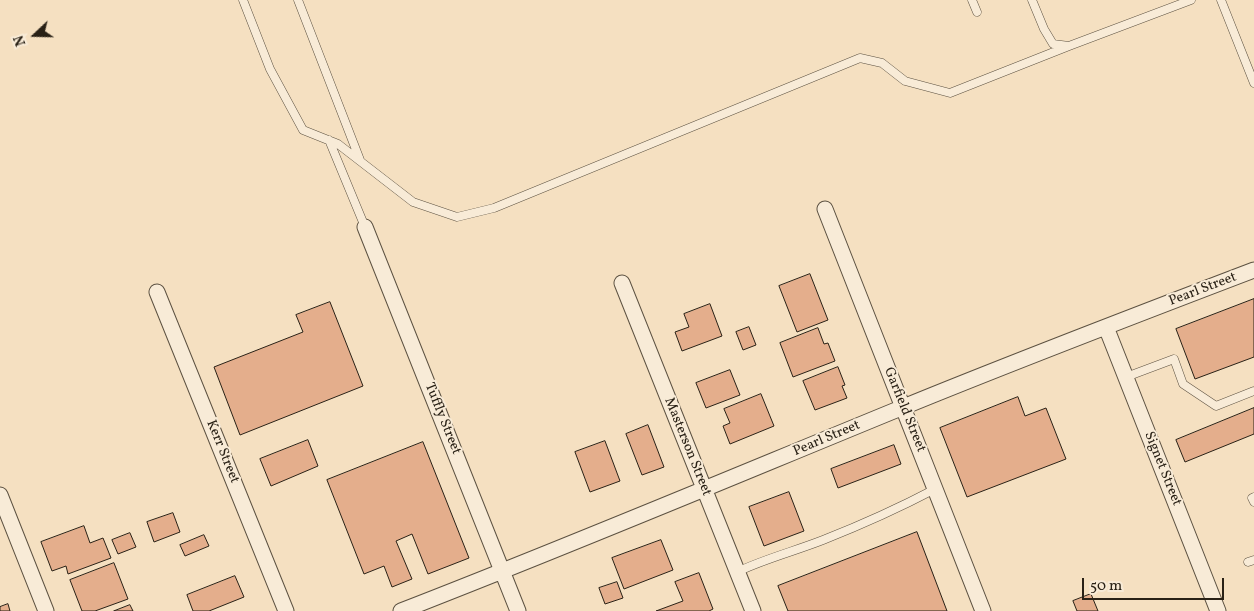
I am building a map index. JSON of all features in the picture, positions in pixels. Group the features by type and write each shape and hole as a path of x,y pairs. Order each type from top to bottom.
{"street":[{"name":"Garfield Street","path":"825,209 983,611"},
{"name":"Tuffly Street","path":"365,226 518,611"},
{"name":"Pearl Street","path":"401,611 503,572 903,407 1254,270"},
{"name":"Masterson Street","path":"622,283 753,611"},
{"name":"Kerr Street","path":"158,292 286,611"},
{"name":"Signet Street","path":"1106,327 1218,611"},
{"path":"0,494 46,611"}],"lane":[{"path":"243,0 270,69 304,130 338,144 413,202 456,217 494,208 860,58 882,63 905,81 950,93 1191,0"},
{"path":"298,0 361,162"},
{"path":"972,0 977,12"},
{"path":"1032,0 1044,29 1053,44 1069,46"},
{"path":"1221,0 1254,82"},
{"path":"329,140 365,226"},
{"path":"1126,377 1174,359 1183,384 1216,406 1254,391"},
{"path":"736,572 756,563 826,539 878,517 935,489"},
{"path":"1254,497 1252,498 1254,502"}],"building":[{"path":"810,274 828,320 797,332 779,286"},
{"path":"1254,299 1254,357 1195,379 1176,329"},
{"path":"330,302 363,386 240,435 214,367 303,332 296,315"},
{"path":"710,304 722,336 682,351 675,332 689,327 684,314"},
{"path":"749,327 756,345 743,350 736,332"},
{"path":"818,328 824,344 828,343 835,361 793,377 780,343"},
{"path":"838,367 845,385 842,386 847,398 815,410 803,381"},
{"path":"730,370 740,395 706,408 696,383"},
{"path":"761,394 774,426 730,444 723,426 730,423 724,409"},
{"path":"1018,397 1025,416 1046,408 1066,459 967,497 940,428"},
{"path":"1254,408 1254,434 1185,462 1176,440"},
{"path":"648,425 664,467 642,475 626,434"},
{"path":"308,440 318,466 271,486 260,459"},
{"path":"605,441 620,481 590,492 575,452"},
{"path":"423,442 469,558 428,574 412,534 396,541 412,579 392,587 384,566 364,574 327,480"},
{"path":"894,445 901,464 838,488 831,469"},
{"path":"789,492 804,531 764,546 749,507"},
{"path":"173,513 180,532 154,542 147,522"},
{"path":"84,526 90,543 103,538 111,558 68,574 66,566 52,571 41,542"},
{"path":"917,532 947,611 788,611 778,586"},
{"path":"130,533 136,547 118,554 112,540"},
{"path":"204,535 209,546 185,556 180,545"},
{"path":"661,540 673,570 624,589 612,558"},
{"path":"114,563 128,599 95,611 82,611 70,580"},
{"path":"699,573 713,609 709,611 656,611 683,601 675,582"},
{"path":"235,576 244,597 209,611 193,611 187,595"},
{"path":"617,582 623,598 605,604 599,588"},
{"path":"1091,594 1098,611 1077,611 1073,601"},
{"path":"8,604 10,611 0,611 0,607"},
{"path":"130,605 133,611 114,611"}]}
